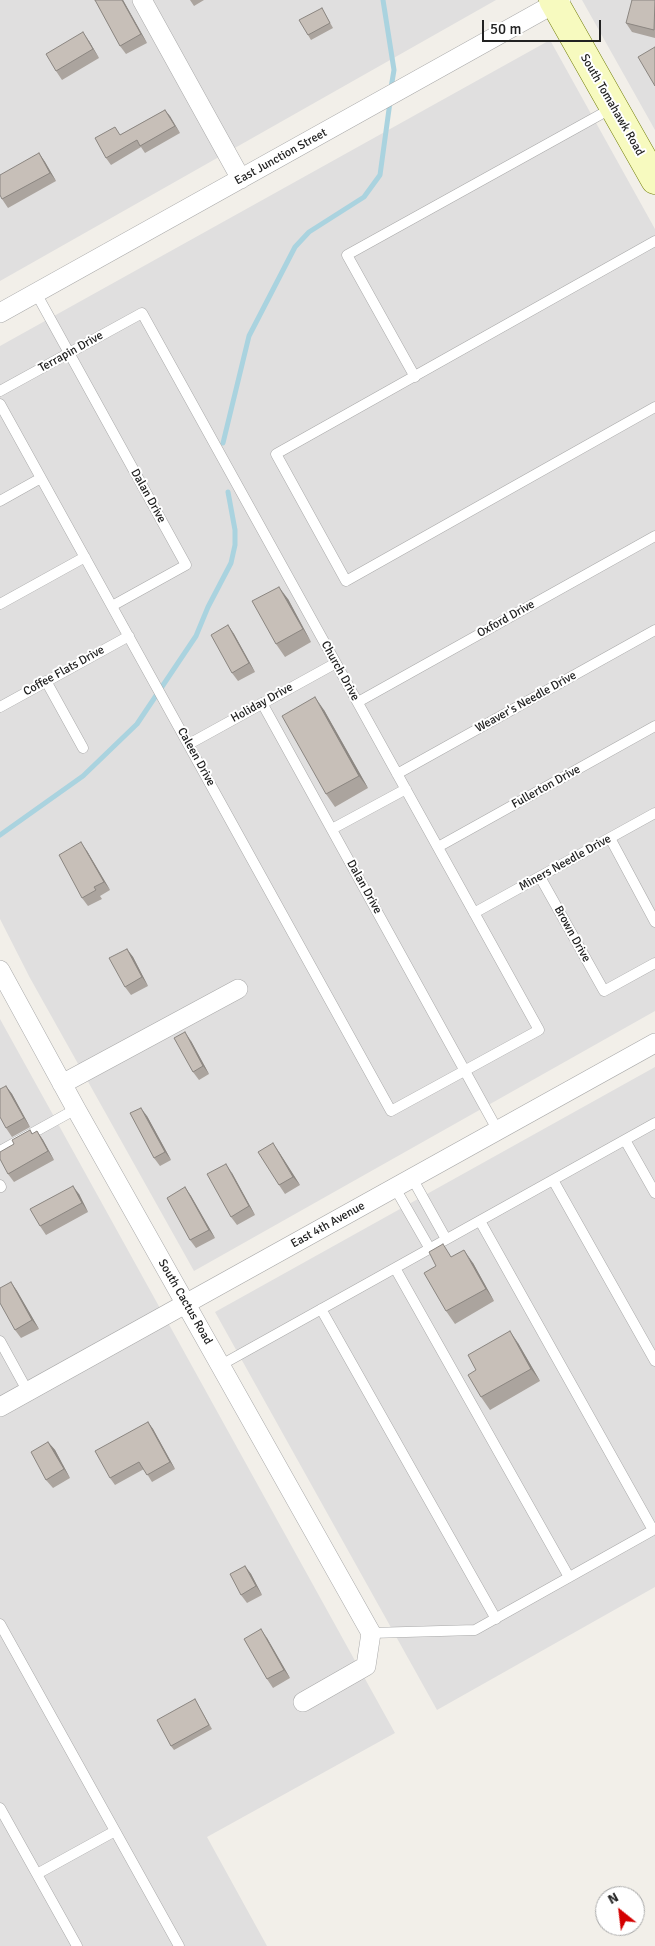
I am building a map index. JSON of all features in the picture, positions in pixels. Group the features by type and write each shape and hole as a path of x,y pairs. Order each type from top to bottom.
{"main road":[{"name":"South Tomahawk Road","path":"556,1 655,180"}],"street":[{"path":"142,0 241,179"},
{"name":"East Junction Street","path":"0,313 556,1"},
{"name":"South Cactus Road","path":"0,970 62,1084 371,1633"},
{"path":"62,1084 238,989"},
{"name":"East 4th Avenue","path":"0,1407 655,1043"},
{"path":"303,1702 366,1666 371,1633"}],"lane":[{"path":"415,377 347,255 614,108"},
{"path":"655,242 276,454 346,581 655,407"},
{"path":"36,294 69,353"},
{"name":"Terrapin Drive","path":"0,391 142,312"},
{"name":"Church Drive","path":"142,312 538,1030 465,1070"},
{"name":"Dalan Drive","path":"69,353 186,565 112,606"},
{"name":"Caleen Drive","path":"0,404 392,1111 465,1070"},
{"path":"0,501 41,478"},
{"name":"Oxford Drive","path":"358,702 655,536"},
{"path":"0,604 85,557"},
{"name":"Weaver's Needle Drive","path":"397,774 655,630"},
{"name":"Coffee Flats Drive","path":"0,707 129,636"},
{"name":"Holiday Drive","path":"189,744 336,663"},
{"path":"46,681 83,748"},
{"name":"Dalan Drive","path":"262,703 498,1131"},
{"name":"Fullerton Drive","path":"438,847 655,726"},
{"path":"332,829 406,789"},
{"name":"Miners Needle Drive","path":"474,913 655,813"},
{"path":"610,838 655,922"},
{"name":"Brown Drive","path":"540,877 604,991 655,963"},
{"path":"0,1150 76,1109"},
{"path":"221,1365 655,1123"},
{"path":"625,1140 655,1193"},
{"path":"412,1178 446,1239"},
{"path":"553,1180 655,1360"},
{"path":"395,1188 430,1249"},
{"path":"371,1633 475,1630 654,1530 480,1220"},
{"path":"395,1268 569,1578"},
{"path":"322,1309 496,1619"},
{"path":"0,1341 28,1392"},
{"path":"0,1624 179,1946"},
{"path":"0,1808 77,1946"},
{"path":"37,1874 115,1832"}],"shaded area":[{"path":"0,0 496,0 0,281"},
{"path":"582,0 655,0 655,130"},
{"path":"550,40 655,229 655,1011 194,1271 30,978 0,919 0,346"},
{"path":"0,1019 395,1733 207,1837 267,1946 0,1946"},
{"path":"655,1067 655,1587 437,1710 215,1312"}],"building":[{"path":"95,0 122,0 141,34 120,46"},
{"path":"632,0 655,0 654,30 626,23"},
{"path":"322,8 330,23 308,35 299,20"},
{"path":"83,32 93,49 56,71 46,54"},
{"path":"655,47 655,86 638,57"},
{"path":"165,110 175,126 140,146 137,140 106,158 95,138 115,127 120,135"},
{"path":"39,153 50,173 2,199 0,195 0,175"},
{"path":"279,587 303,629 276,644 252,601"},
{"path":"228,625 249,663 232,673 211,635"},
{"path":"315,697 359,776 326,794 282,716"},
{"path":"81,842 104,882 94,887 96,890 82,898 59,855"},
{"path":"127,949 142,977 125,987 109,958"},
{"path":"185,1032 203,1066 193,1072 174,1038"},
{"path":"6,1086 24,1118 6,1128 0,1117 0,1089"},
{"path":"141,1108 165,1152 154,1158 130,1113"},
{"path":"30,1130 32,1134 37,1131 48,1151 8,1174 0,1159 0,1152 14,1144 12,1140"},
{"path":"273,1143 293,1177 279,1185 258,1152"},
{"path":"226,1164 249,1206 231,1217 207,1174"},
{"path":"73,1186 82,1203 40,1226 30,1209"},
{"path":"185,1187 209,1230 190,1240 167,1198"},
{"path":"443,1244 451,1257 464,1250 486,1289 446,1311 424,1273 436,1266 429,1252"},
{"path":"11,1282 32,1320 15,1330 0,1303 0,1288"},
{"path":"510,1331 531,1369 481,1397 468,1375 476,1370 468,1355"},
{"path":"148,1422 170,1462 147,1475 139,1462 110,1478 95,1451"},
{"path":"48,1442 64,1469 46,1480 31,1452"},
{"path":"245,1566 256,1586 241,1595 230,1574"},
{"path":"261,1629 284,1670 267,1679 244,1639"},
{"path":"195,1699 209,1725 171,1746 157,1720"}],"waterway":[{"path":"383,0 394,70 391,88"},
{"path":"223,443 249,336 295,247 309,232 364,197 380,175 390,102"},
{"path":"0,835 83,776 137,724 196,636 208,607 231,563 235,545 235,530 228,492"}]}
